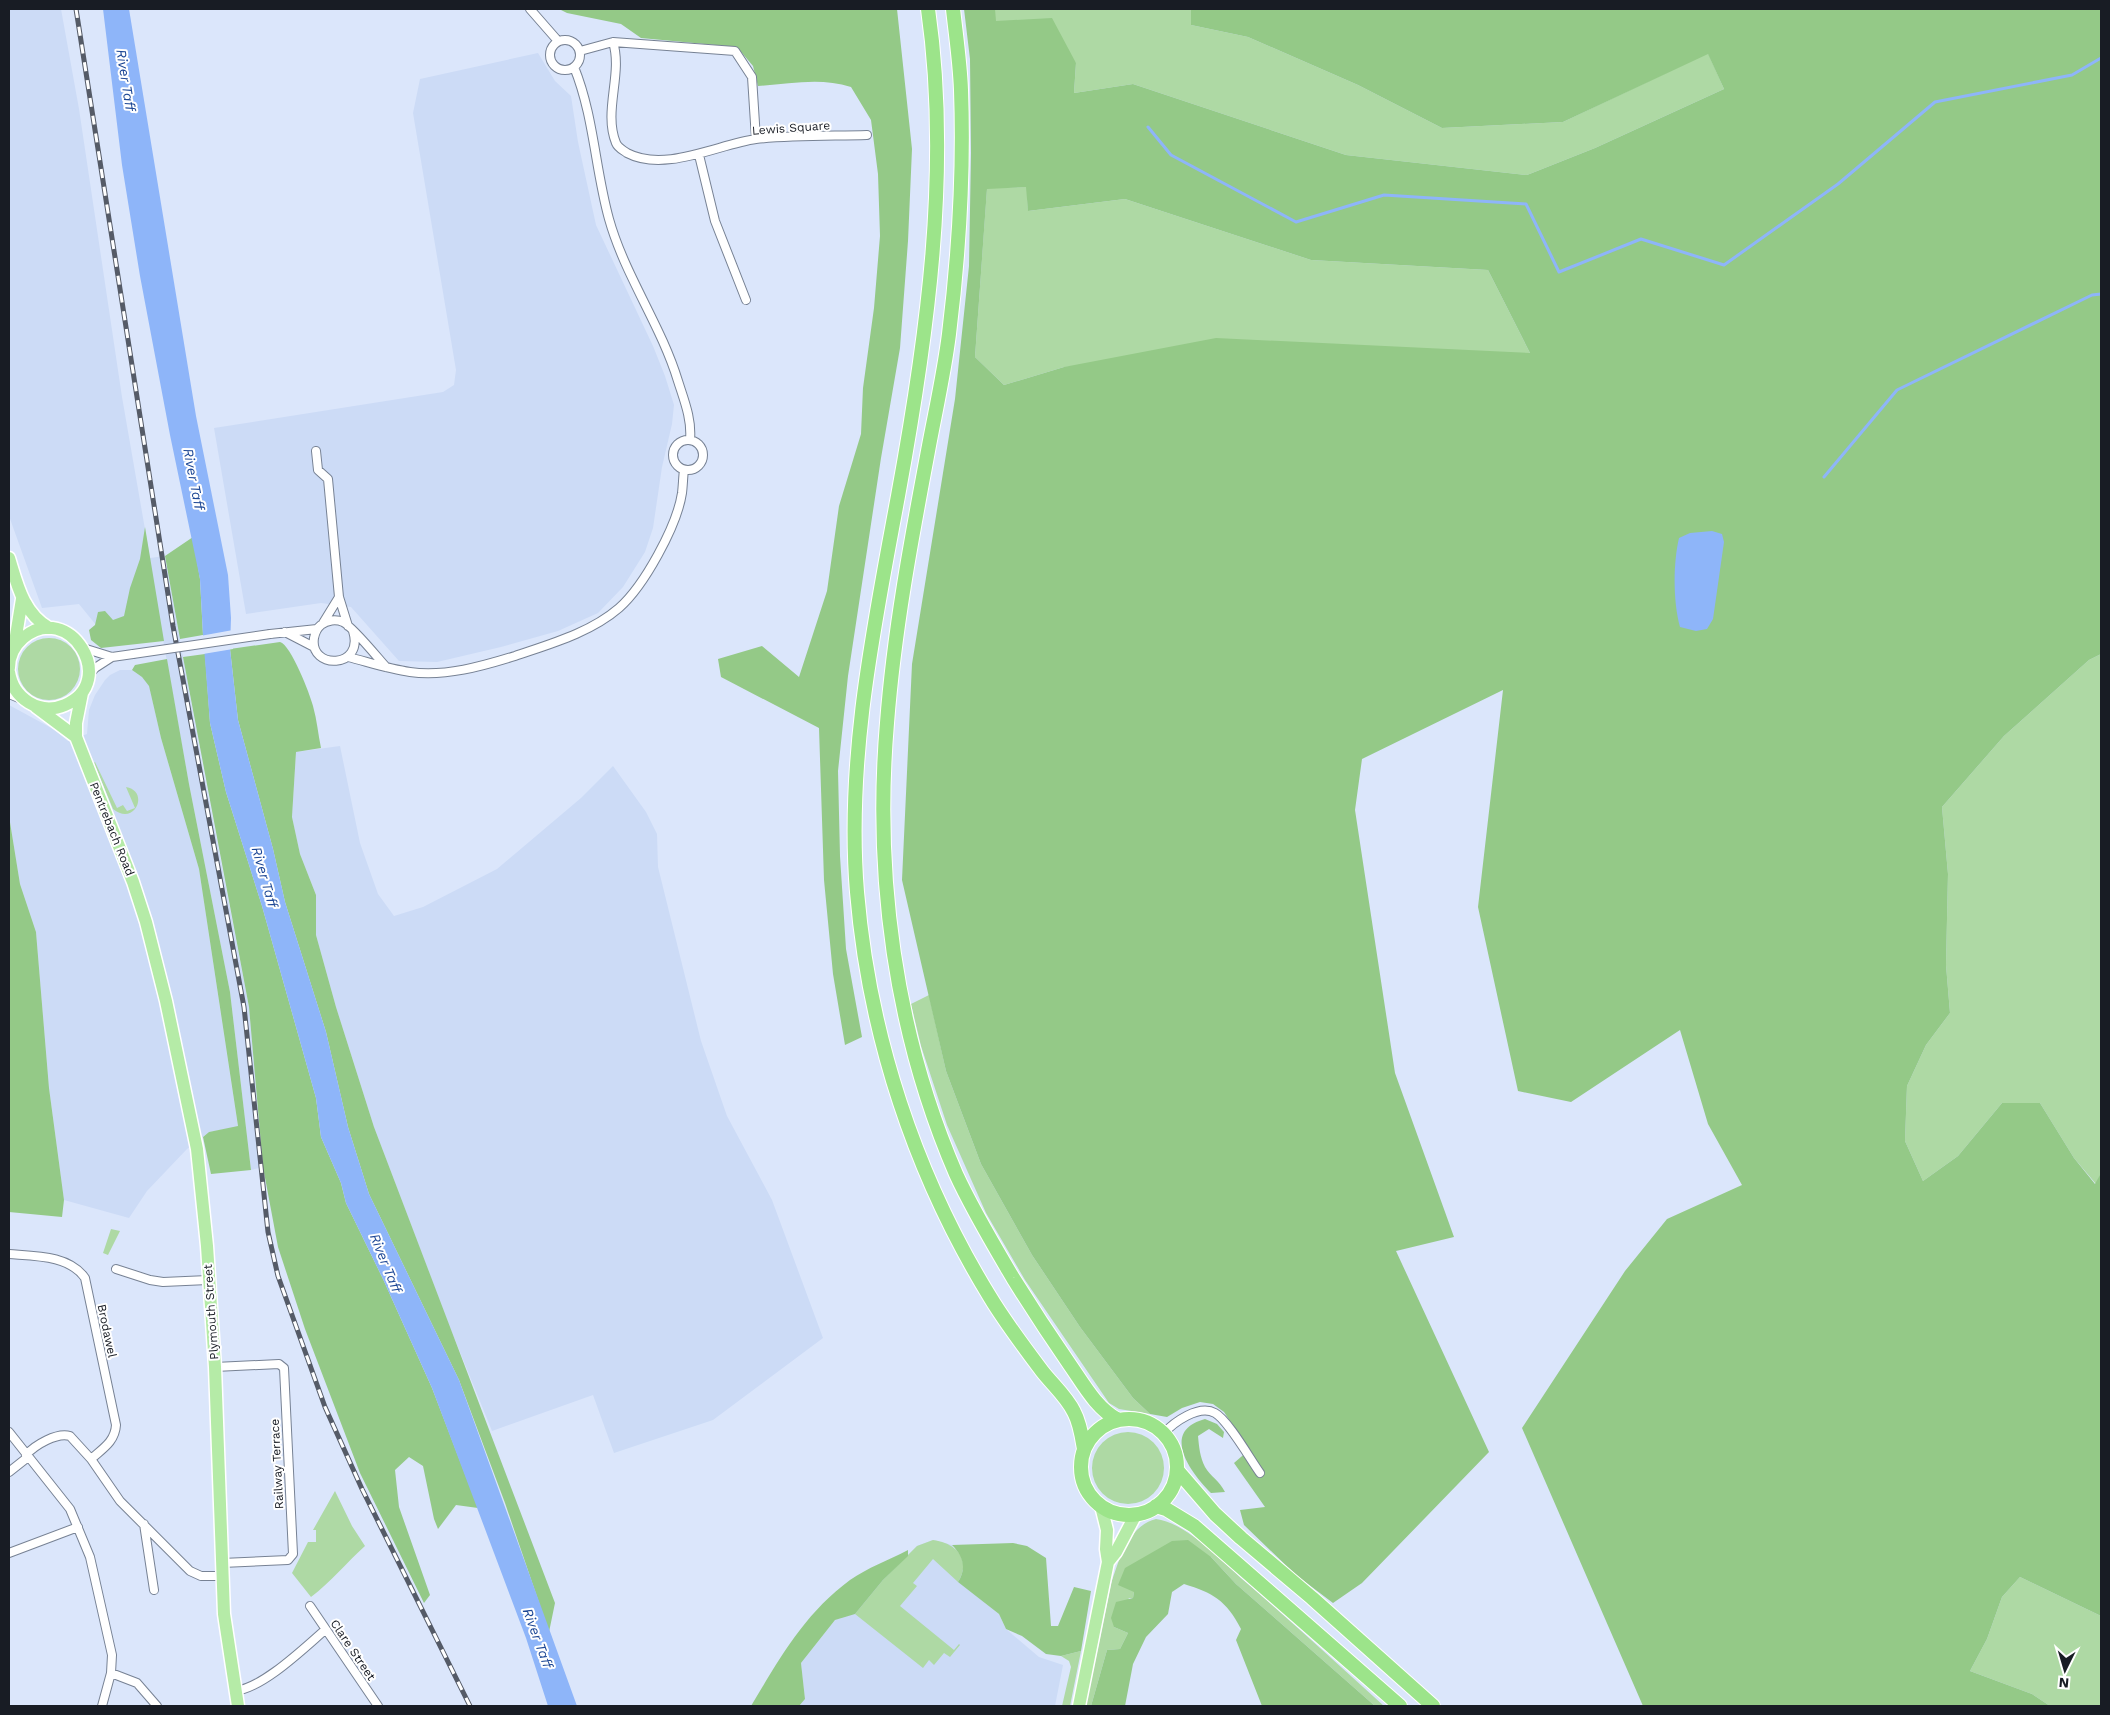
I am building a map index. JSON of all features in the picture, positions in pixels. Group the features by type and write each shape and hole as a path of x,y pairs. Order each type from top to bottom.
{"highway":[{"path":"928,9 932,38 937,154 932,265 912,417 882,576 863,703 855,786 857,888 863,948 873,1005 886,1057 901,1108 918,1154 972,1267 992,1300 1074,1412 1084,1449"},
{"path":"953,9 961,86 962,139 958,259 948,339 918,505 892,668 886,726 884,790 887,900 897,977 908,1028 935,1116 957,1175 997,1250 1042,1324 1096,1403 1118,1420"},
{"path":"1118,1420 1142,1421 1150,1424 1164,1434 1173,1451 1177,1470 1172,1488 1156,1506 1136,1514 1116,1513 1100,1506 1089,1493 1082,1478 1081,1462 1084,1449 1092,1436 1104,1426 1118,1420"},
{"path":"1177,1470 1215,1514 1241,1538 1312,1598 1433,1706"},
{"path":"1156,1506 1166,1509 1194,1526 1400,1706"}],"main road":[{"path":"9,558 22,599 38,621 49,628"},
{"path":"9,665 22,599"},
{"path":"13,651 26,636 42,628 70,634 83,648 87,656 88,676"},
{"path":"9,672 15,690 29,703 76,737"},
{"name":"Pentrebach Road","path":"88,676 82,693 76,723 76,737 130,872 146,922"},
{"path":"29,703 46,708 59,707 69,703 82,693"},
{"name":"Plymouth Street","path":"146,922 166,1001 197,1149 207,1246 224,1614 238,1706"},
{"path":"1079,1706 1108,1562 1106,1549 1107,1530 1100,1506"},
{"path":"1108,1562 1116,1552 1136,1514"}],"street":[{"path":"530,9 558,41 572,41 579,46 580,60 574,67 565,70 553,64 550,51 558,41"},
{"path":"580,51 613,42 735,51 752,77 756,139"},
{"name":"Lewis Square","path":"613,42 617,53 612,127 616,144 636,158 656,159 699,155 756,139 866,135"},
{"path":"574,67 584,92 609,220 624,262 674,369 691,427 690,440"},
{"path":"699,155 715,221 746,300"},
{"path":"690,440 701,448 703,458 698,466 684,470 676,464 673,451 680,442 690,440"},
{"path":"316,451 318,470 328,479 339,597 355,645 348,657"},
{"path":"285,632 314,647 327,660 334,662 348,657 411,672 442,672 474,667 552,644 590,627 619,608 640,583 658,555 675,517 682,493 684,470"},
{"path":"314,647 313,641 320,626 339,597"},
{"path":"83,648 112,657 285,632 320,626 336,620 350,628 386,667"},
{"path":"88,676 95,668 112,657"},
{"path":"9,694 29,703"},
{"name":"Brodawel","path":"9,1254 55,1259 79,1270 85,1278 116,1425 115,1434 111,1441 91,1459"},
{"path":"116,1269 150,1280 163,1282 208,1280"},
{"name":"Railway Terrace","path":"27,1456 30,1451 57,1436 66,1435 74,1439 91,1459 120,1501 196,1575 201,1576 222,1569 288,1560 292,1558 293,1554 284,1368 279,1364 214,1367"},
{"path":"1164,1434 1173,1425 1194,1413 1206,1411 1216,1413 1228,1426 1260,1473"},
{"path":"9,1432 70,1509 90,1557 112,1655 111,1673 102,1706"},
{"path":"9,1472 27,1456"},
{"path":"144,1524 154,1590"},
{"path":"9,1553 78,1527"},
{"name":"Clare Street","path":"310,1606 378,1706"},
{"path":"235,1691 253,1686 326,1630"},
{"path":"111,1673 137,1683 157,1706"}],"shaded area":[{"path":"9,9 61,9 79,109 122,397 150,558 165,556 202,764 249,1007 263,1167 251,1170 230,992 162,634 109,641 79,604 42,608 9,516"},
{"path":"538,53 555,81 571,96 578,142 596,225 653,346 674,405 653,528 645,552 623,587 598,613 558,631 437,662 399,661 351,607 321,603 246,614 214,428 443,392 454,385 456,370 413,113 420,79"},
{"path":"120,670 132,670 149,685 161,738 199,869 238,1127 209,1132 187,1149 147,1191 129,1218 64,1200 49,1088 36,932 20,884 9,816 9,705 55,730 68,741 87,734 89,710 95,695 110,675"},
{"path":"340,746 360,843 378,894 394,916 423,907 497,869 581,798 613,766 646,812 657,834 658,867 701,1041 727,1116 772,1200 823,1338 713,1420 614,1453 593,1395 492,1431 449,1325 374,1127 336,1007 316,935 316,895 300,854 292,817 296,752"},
{"path":"933,1540 952,1545 985,1603 999,1614 1006,1629 1039,1657 1063,1665 1055,1706 799,1706 805,1699 801,1663 835,1620 841,1618 917,1546"}],"green space":[{"path":"559,9 897,9 912,149 908,241 900,348 881,458 848,676 838,771 840,856 846,949 862,1037 845,1045 833,974 824,880 819,728 721,677 718,659 762,646 799,677 827,591 839,506 861,434 863,388 874,308 880,236 878,174 871,120 851,87 828,82 758,86 753,66 737,47 641,38 621,24 567,13"},
{"path":"964,9 995,9 996,21 1052,18 1076,63 1074,93 1133,84 1346,155 1527,175 1595,148 1724,89 1708,54 1563,122 1442,128 1358,85 1248,37 1191,25 1191,9 2101,9 2101,654 2089,660 2004,736 1942,807 1948,874 1946,965 1950,1013 1926,1045 1907,1086 1905,1141 1923,1181 1958,1156 2002,1103 2040,1103 2074,1158 2095,1184 2101,1173 2101,1616 2020,1577 2002,1597 1987,1639 1970,1671 2032,1694 2050,1706 1643,1706 1522,1428 1625,1271 1667,1219 1742,1185 1708,1124 1680,1030 1571,1102 1518,1091 1478,907 1503,690 1362,759 1355,810 1395,1073 1454,1237 1396,1251 1489,1452 1362,1583 1333,1603 1296,1575 1244,1525 1240,1510 1265,1507 1234,1463 1249,1450 1224,1412 1213,1404 1200,1402 1182,1408 1167,1417 1150,1414 1133,1398 1080,1327 1032,1255 981,1164 946,1071 902,880 912,664 955,399 969,266 970,59","holes":["1026,187 1028,211 1125,199 1311,260 1488,270 1530,353 1216,338 1064,367 1004,385 975,357 987,189"]},
{"path":"995,9 1191,9 1191,25 1248,37 1358,85 1442,128 1563,122 1708,53 1724,89 1595,148 1527,175 1346,155 1133,84 1074,93 1076,63 995,21"},
{"path":"1027,187 1028,211 1125,199 1311,260 1488,270 1530,353 1064,367 1004,385 975,357 987,188"},
{"path":"145,527 164,641 101,648 91,640 89,630 95,625 98,612 105,611 113,620 124,616 130,588 140,559"},
{"path":"193,537 200,579 203,635 180,639 165,556"},
{"path":"43,638 55,638 71,647 78,657 80,669 78,681 71,691 55,700 43,700 32,695 23,686 18,675 18,663 23,652 32,643"},
{"path":"280,642 294,660 308,691 321,748 296,752 292,817 300,854 316,895 316,935 336,1007 374,1127 555,1603 549,1632 505,1503 459,1380 369,1194 348,1127 326,1032 285,902 273,849 238,720 230,649"},
{"path":"205,654 210,723 226,792 262,906 316,1098 321,1137 341,1183 346,1203 383,1279 432,1388 478,1508 456,1505 438,1529 434,1519 423,1466 409,1457 395,1470 399,1507 430,1595 424,1603 360,1473 305,1329 278,1247 263,1167 249,1007 183,657"},
{"path":"2101,654 2101,1173 2096,1184 2074,1158 2040,1103 2002,1103 1958,1156 1923,1181 1905,1141 1907,1086 1926,1045 1950,1013 1946,965 1948,874 1942,807 2004,736 2089,660"},
{"path":"167,659 189,784 230,992 251,1170 211,1174 203,1137 209,1132 238,1126 199,869 161,738 149,686 142,677 132,670 135,665"},
{"path":"95,762 117,808 123,805 127,811 135,808 126,787 133,790 137,795 137,806 133,811 128,814 113,809"},
{"path":"9,816 20,884 36,932 49,1088 64,1200 62,1217 9,1212"},
{"path":"929,995 946,1071 981,1164 1032,1255 1080,1327 1133,1398 1150,1414 1119,1409 1109,1403 1025,1280 986,1213 947,1125 921,1046 911,1004"},
{"path":"111,1229 120,1231 108,1255 103,1253"},
{"path":"1205,1419 1217,1424 1224,1432 1223,1438 1209,1429 1198,1436 1199,1448 1205,1467 1225,1492 1211,1493 1188,1464 1183,1453 1182,1442 1184,1433 1191,1425"},
{"path":"1128,1432 1142,1435 1154,1442 1161,1454 1164,1468 1161,1482 1154,1494 1142,1501 1128,1504 1114,1501 1102,1494 1095,1482 1092,1468 1095,1454 1102,1442 1114,1435"},
{"path":"335,1491 352,1526 365,1546 311,1597 292,1573 308,1542 316,1542 316,1530 313,1530"},
{"path":"1156,1519 1168,1522 1193,1536 1384,1706 1375,1706 1236,1584 1211,1557 1134,1592 1133,1598 1129,1598 1114,1627 1128,1633 1120,1649 1107,1650 1091,1706 1086,1706 1111,1584 1117,1565 1132,1536 1146,1523"},
{"path":"933,1540 949,1545 955,1549 962,1559 962,1574 958,1582 933,1559 913,1583 917,1586 900,1606 954,1650 960,1645 950,1657 944,1653 934,1665 929,1660 923,1668 855,1614 883,1580 917,1546"},
{"path":"1188,1540 1211,1557 1236,1584 1375,1706 1262,1706 1236,1640 1241,1629 1230,1611 1218,1599 1184,1584 1172,1592 1168,1614 1146,1637 1133,1664 1125,1706 1091,1706 1107,1650 1120,1649 1128,1633 1114,1627 1111,1618 1116,1602 1133,1598 1134,1592 1118,1585 1125,1568 1172,1541"},
{"path":"1013,1543 1027,1546 1046,1558 1051,1626 1058,1626 1074,1587 1091,1591 1081,1651 1061,1656 1046,1654 1022,1636 1006,1629 999,1614 958,1582 963,1567 959,1553 952,1545"},
{"path":"908,1550 908,1556 883,1580 855,1614 835,1620 801,1663 805,1699 799,1706 751,1706 794,1638 819,1607 850,1580"},
{"path":"2020,1577 2101,1616 2101,1706 2050,1706 2032,1694 1970,1671 1987,1639 2002,1597"},
{"path":"1081,1651 1070,1706 1062,1706 1071,1667 1069,1661 1061,1656"}],"water":[{"name":"River Taff","path":"103,9 129,9 196,416 228,575 231,618 230,649 238,720 273,849 285,902 326,1032 348,1127 369,1194 459,1380 577,1706 548,1706 526,1638 432,1388 383,1279 346,1203 341,1183 321,1137 316,1098 262,906 226,792 210,723 200,579 140,276 122,165"},
{"path":"1712,531 1722,534 1724,542 1713,619 1707,629 1696,631 1680,627 1676,606 1675,583 1677,548 1679,538 1690,533"}],"pier":[{"path":"233,630 233,649 203,654 200,636"}],"waterway":[{"path":"1148,127 1171,155 1296,222 1384,195 1526,204 1559,272 1641,239 1724,265 1838,184 1935,102 2072,75 2101,58"},
{"path":"1824,477 1897,390 2092,295 2101,294"}],"railway":[{"path":"76,9 173,626 244,1007 268,1232 278,1276 325,1407 362,1489 470,1706"}]}
